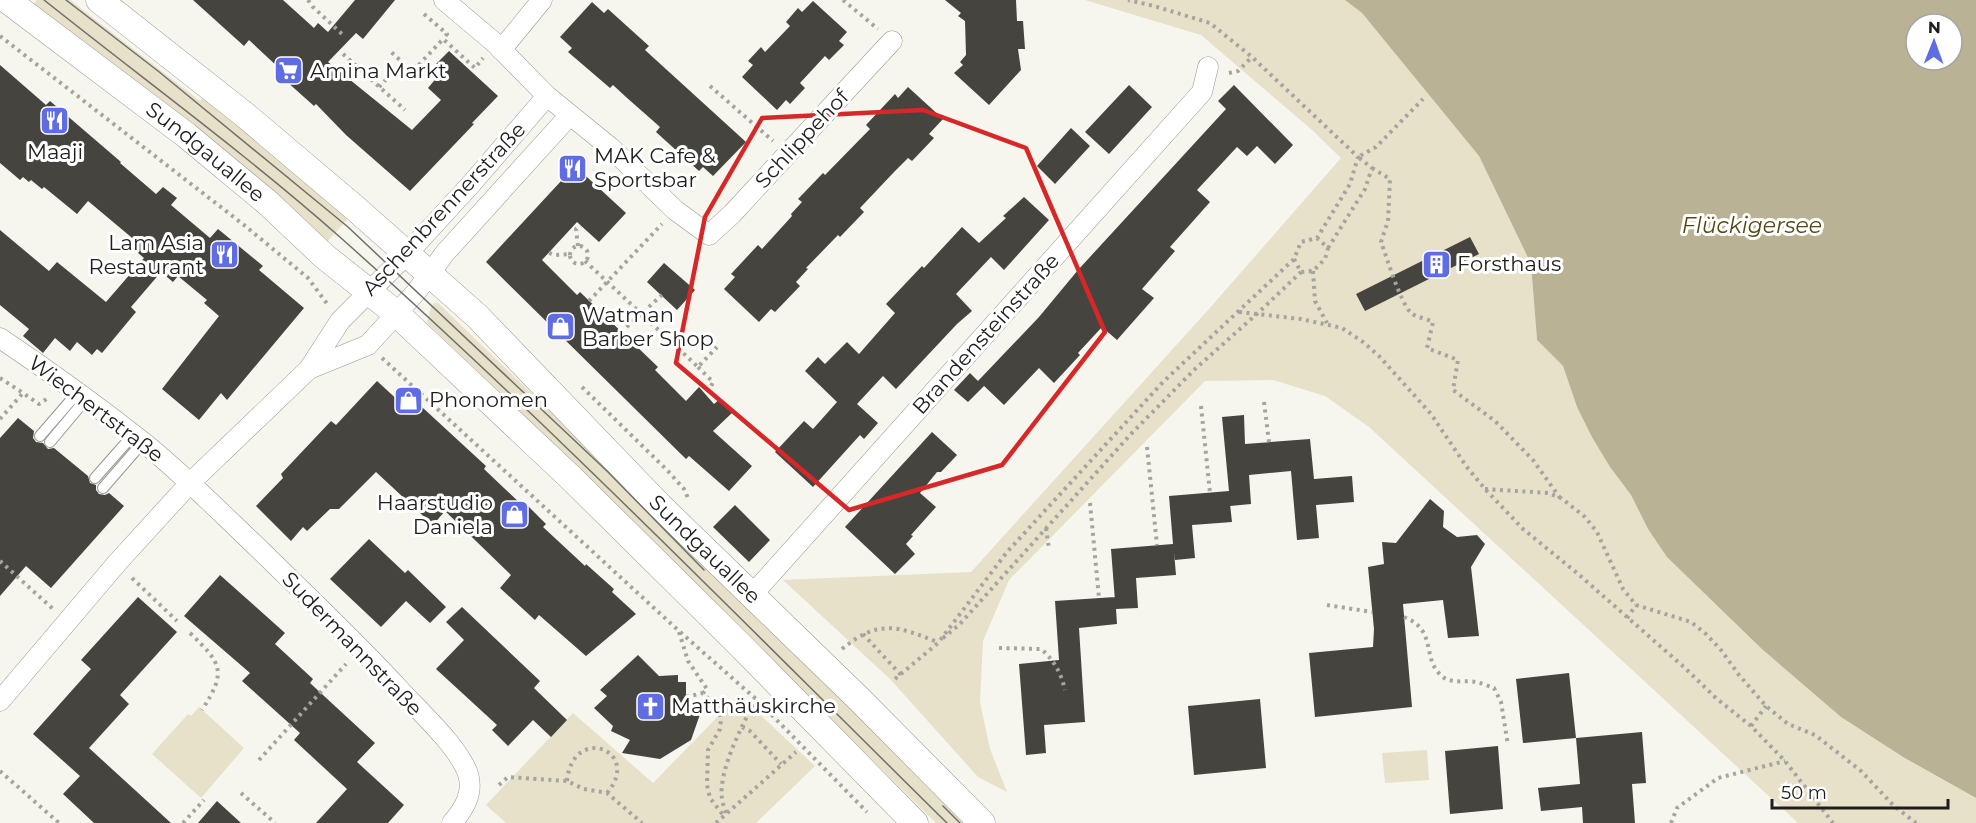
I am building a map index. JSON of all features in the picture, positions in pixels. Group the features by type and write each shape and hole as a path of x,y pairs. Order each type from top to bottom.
{"street":[{"name":"Sundgauallee","path":"7,0 186,135 268,203 324,256 396,314 569,476 915,823"},
{"name":"Sundgauallee","path":"99,0 244,115 477,316 660,506 982,823"},
{"path":"444,0 498,46 547,96 611,148 675,210"},
{"path":"498,46 542,0"},
{"name":"Schlippehof","path":"675,210 709,235 732,214 892,41"},
{"name":"Brandensteinstraße","path":"752,595 1202,92 1208,67"},
{"name":"Aschenbrennerstraße","path":"309,369 340,321 407,254 547,96"},
{"name":"Aschenbrennerstraße","path":"430,274 445,253 570,115"},
{"path":"0,701 117,563 190,483 309,369 368,345 430,274"},
{"name":"Wiechertstraße","path":"0,338 76,391 190,483"},
{"name":"Sudermannstraße","path":"190,483 361,648 454,750 468,772 471,784 464,807 452,823"}],"lane":[{"path":"45,439 76,391"},
{"path":"95,478 138,439"},
{"path":"103,488 138,439"}],"path":[{"path":"308,0 342,34"},
{"path":"843,0 892,41"},
{"path":"1128,0 1210,23 1252,57 1358,157 1390,179 1388,221 1381,242 1400,294 1412,314 1433,322 1427,348 1458,360 1453,390 1502,429 1533,460 1561,498 1585,517 1597,532 1623,589 1636,605 1691,622 1721,650 1766,706 1788,723 1815,735 1861,771 1894,806 1916,823"},
{"path":"390,51 413,71 443,39 447,34 424,14"},
{"path":"0,36 244,225 308,278 340,321"},
{"path":"443,39 475,68 498,46"},
{"path":"343,54 405,110"},
{"path":"379,87 402,62"},
{"path":"710,86 788,154"},
{"path":"938,643 1007,552 1163,382 1294,259 1300,242 1317,238 1350,184 1358,157 1376,147 1423,99"},
{"path":"895,679 959,625 1131,434 1195,369 1258,314 1301,272 1313,271 1325,259 1328,248 1365,189 1372,168"},
{"path":"589,301 675,210"},
{"path":"578,246 576,229 581,226"},
{"path":"1317,238 1328,248"},
{"path":"578,246 586,249 585,261"},
{"path":"578,246 571,250 570,258 577,264 585,261"},
{"path":"549,252 555,255 570,254"},
{"path":"308,278 324,256"},
{"path":"1294,259 1301,272"},
{"path":"585,261 712,382 706,395"},
{"path":"1313,271 1315,301 1328,324"},
{"path":"621,332 662,295"},
{"path":"1238,312 1328,324 1342,328 1363,342 1392,369 1431,414 1466,466 1523,529 1751,726 1785,761 1833,823"},
{"path":"368,345 679,632 756,699 870,815"},
{"path":"698,367 717,347"},
{"path":"0,378 39,404 55,393 76,391"},
{"path":"0,419 23,393"},
{"path":"1264,402 1269,442"},
{"path":"1202,406 1210,493"},
{"path":"1147,447 1157,545"},
{"path":"1485,489 1548,493 1561,498"},
{"path":"1090,503 1099,598"},
{"path":"1046,527 1049,549"},
{"path":"0,561 68,622"},
{"path":"117,563 177,621"},
{"path":"1327,605 1372,612"},
{"path":"1627,618 1636,605"},
{"path":"1404,616 1416,621 1425,633 1430,656 1443,677 1450,681 1478,682 1494,688 1502,702 1508,746"},
{"path":"842,650 863,634 877,629 906,630 938,643"},
{"path":"679,632 688,661 707,689 703,693 686,697"},
{"path":"190,633 216,662 218,670 217,684 202,710"},
{"path":"863,634 901,675"},
{"path":"259,760 361,648"},
{"path":"999,648 1041,649 1049,656 1062,677 1065,690"},
{"path":"703,693 719,709 720,729 708,750 707,786 710,798 725,814"},
{"path":"725,814 722,798 725,772 733,747 756,699"},
{"path":"1751,726 1766,706"},
{"path":"742,727 750,731 781,764"},
{"path":"567,782 572,762 583,752 595,747 608,751 614,758 617,773 613,786 607,793"},
{"path":"716,823 796,752"},
{"path":"1671,823 1677,808 1719,778 1785,761"},
{"path":"0,771 59,823"},
{"path":"499,785 508,777 567,782 584,789 607,793 642,823"},
{"path":"241,793 275,823"},
{"path":"183,823 204,800"}],"highlighted area":[{"path":"923,110 1026,148 1105,332 1002,465 849,510 676,363 705,217 762,118"}],"shaded area":[{"path":"37,0 70,0 200,101 208,93 351,215 327,242 32,6"},
{"path":"1085,0 1345,0 1362,13 1479,156 1531,264 1537,340 1563,366 1577,407 1610,467 1631,495 1648,529 1763,650 1841,717 1903,757 1976,798 1976,823 1798,823 1369,427 1325,396 1273,380 1205,381 1009,580 983,641 980,702 990,749 1007,792 978,777 891,680 783,580 971,572 1209,309 1341,158 1312,130 1201,35"},
{"path":"434,303 438,303 612,471 967,823 936,823 594,483 427,323"},
{"path":"739,695 815,766 756,823 506,823 486,805 573,713 653,783"},
{"path":"199,707 244,748 201,798 152,754 188,714 191,716"},
{"path":"1427,750 1429,780 1385,783 1382,753"}],"water":[{"name":"Flückigersee","path":"1345,0 1976,0 1976,798 1903,757 1841,717 1763,650 1667,557 1648,529 1631,495 1610,467 1592,437 1577,407 1563,366 1537,340 1531,264 1479,156 1362,13"}],"building":[{"path":"193,0 283,0 314,28 318,23 328,32 355,0 395,0 363,39 356,33 328,62 412,130 441,100 428,88 443,70 436,64 449,51 498,96 410,191 346,135 316,104 314,106 276,72 279,68 249,40 244,46"},
{"path":"945,0 1016,0 1017,21 1023,21 1025,49 1018,49 1021,70 989,105 954,73 963,65 960,62 966,55 965,21 958,16 961,13"},
{"path":"813,1 847,32 839,41 844,45 829,60 825,56 800,83 805,88 790,104 786,100 777,110 742,77 753,65 748,61 761,47 765,52 790,26 786,22 798,8 802,12"},
{"path":"592,2 604,13 608,9 649,46 645,50 746,142 713,176 703,167 699,171 656,132 660,127 613,85 610,88 568,52 572,48 560,37"},
{"path":"0,65 46,105 50,101 156,194 163,187 177,198 171,205 210,238 218,229 263,266 259,270 304,308 227,400 221,393 199,420 162,389 219,316 204,303 207,300 178,276 173,282 161,272 131,307 136,312 102,353 97,349 92,355 77,342 70,351 55,338 43,353 23,336 29,329 0,305 0,230 49,271 57,262 106,302 144,258 125,242 131,237 88,201 77,214 44,187 42,189 23,177 20,180 0,163"},
{"path":"1129,85 1152,107 1109,154 1085,132"},
{"path":"1234,85 1293,145 1275,164 1257,146 1247,156 1237,147 1197,190 1210,202 1170,247 1175,251 1142,289 1154,298 1117,340 1102,327 1054,383 1039,368 1004,405 982,384 984,386 968,402 954,390 970,373 978,381 1039,317 1078,270 1226,109 1218,101"},
{"path":"908,87 943,119 929,134 934,138 912,161 908,158 895,171 860,208 864,212 806,268 808,269 796,282 800,286 775,312 771,309 759,322 724,289 735,277 731,274 758,245 762,249 792,216 791,214 802,202 798,199 870,129 866,125 895,94 898,98"},
{"path":"1071,128 1090,146 1055,184 1037,166"},
{"path":"575,166 626,213 599,242 577,222 542,260 577,295 580,292 658,367 655,370 686,401 699,387 714,404 720,399 733,412 713,431 752,466 729,491 689,456 686,459 486,262"},
{"path":"1024,197 1049,220 1004,270 991,257 956,294 972,311 896,389 883,376 857,404 878,423 864,439 860,435 813,487 775,452 804,421 813,429 837,402 805,371 818,357 825,364 847,342 859,354 895,313 886,304 962,227 979,243 1006,218 1003,216"},
{"name":"Forsthaus","path":"1470,237 1479,254 1365,311 1356,294"},
{"path":"664,263 695,290 677,310 647,282"},
{"path":"377,381 402,404 410,396 486,466 484,469 522,505 524,502 546,524 543,527 614,589 612,592 636,614 586,656 539,615 535,620 500,588 511,575 445,511 433,525 376,472 339,509 330,509 307,531 303,527 291,541 256,506 283,478 281,474 331,421 336,425"},
{"path":"1244,415 1245,444 1310,439 1314,479 1352,476 1354,502 1316,505 1319,538 1297,540 1291,471 1249,475 1251,504 1230,506 1232,522 1192,525 1195,558 1175,560 1174,552 1176,575 1136,578 1138,608 1116,609 1117,624 1079,628 1085,722 1044,725 1046,753 1026,755 1019,664 1059,660 1055,601 1115,597 1111,549 1173,544 1169,496 1229,491 1222,417"},
{"path":"18,418 34,431 33,438 36,442 43,443 48,449 54,448 88,476 90,483 96,485 99,494 109,493 124,506 51,588 26,566 0,596 0,438"},
{"path":"932,432 957,455 941,472 937,472 920,493 936,507 911,535 913,536 906,544 915,554 895,574 845,527"},
{"path":"1430,499 1444,511 1443,527 1457,537 1477,535 1485,544 1471,567 1479,636 1448,638 1443,600 1403,604 1412,707 1315,717 1309,653 1373,647 1374,629 1368,567 1384,564 1382,542 1396,543"},
{"path":"735,505 770,540 749,562 713,527"},
{"path":"369,539 405,573 408,570 446,607 430,623 406,601 381,627 330,579"},
{"path":"220,575 285,633 275,644 313,679 310,683 375,743 357,762 404,805 388,823 316,823 347,789 294,740 300,733 242,681 250,673 184,616"},
{"path":"138,597 177,632 120,695 129,704 89,748 171,823 94,823 63,794 80,776 33,734 91,669 81,660"},
{"path":"462,607 540,681 534,688 567,720 551,737 533,720 508,746 492,730 497,725 436,669 464,640 446,622"},
{"name":"Matthäuskirche","path":"638,655 659,676 678,675 678,682 686,682 686,702 704,703 691,740 660,759 622,753 630,740 611,731 613,726 594,708 607,696 600,690"},
{"path":"1569,673 1576,738 1523,743 1516,679"},
{"path":"1260,699 1266,768 1194,775 1188,706"},
{"path":"1642,732 1646,783 1632,784 1635,823 1583,823 1582,807 1541,811 1538,788 1580,784 1576,738"},
{"path":"1498,746 1503,809 1450,814 1445,751"},
{"path":"217,801 241,823 198,823"}],"tram line":[{"path":"44,0 268,176 419,309 572,453 947,823"},
{"path":"66,0 158,71 348,227 608,472 704,570"},
{"path":"943,806 960,823"}],"place":[{"name":"Amina Markt","path":"289,71"},
{"name":"Maaji","path":"55,121"},
{"name":"MAK Cafe & Sportsbar","path":"573,168"},
{"name":"Lam Asia Restaurant","path":"225,255"},
{"name":"Forsthaus","path":"1436,264"},
{"name":"Watman Barber Shop","path":"561,327"},
{"name":"Phonomen","path":"408,400"},
{"name":"Haarstudio Daniela","path":"514,515"},
{"name":"Matthäuskirche","path":"650,706"}]}
